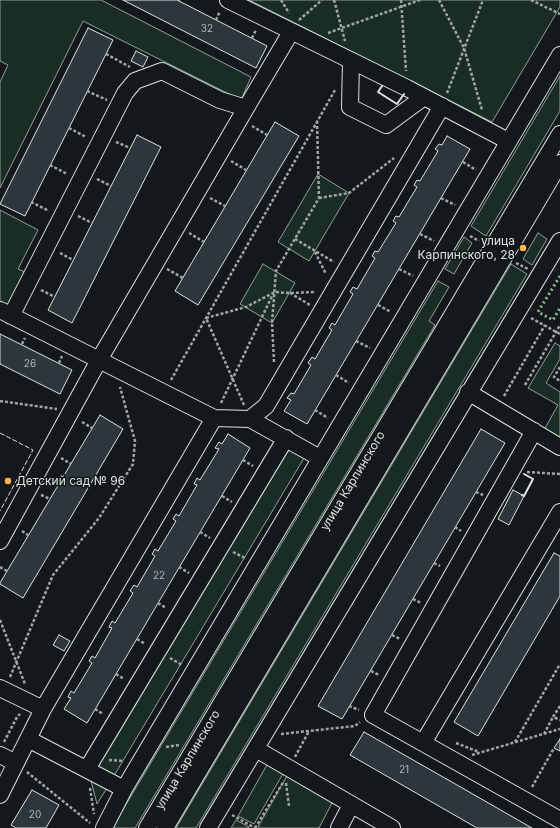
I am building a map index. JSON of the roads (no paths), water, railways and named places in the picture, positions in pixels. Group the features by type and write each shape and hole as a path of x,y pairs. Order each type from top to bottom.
{"street":[{"path":"228,0 308,41 407,88 508,141"},
{"path":"0,541 99,360 291,32"},
{"path":"96,823 124,789 560,55"},
{"path":"351,62 350,107 386,125 424,98"},
{"path":"246,108 220,100 162,71 135,81 125,93 61,218 5,313 214,418 250,418 320,458"},
{"path":"250,418 266,406 442,106"},
{"name":"улица Карпинского","path":"147,828 560,134"},
{"name":"улица Карпинского","path":"165,828 560,163"},
{"path":"208,828 468,392 560,241"},
{"path":"468,392 560,448"},
{"path":"0,795 28,739 38,707 214,418"},
{"path":"534,431 373,715 560,820"},
{"path":"87,769 286,438"},
{"path":"423,743 560,512"},
{"path":"2,689 38,707"},
{"path":"28,739 124,789"},
{"path":"2,749 16,763"},
{"path":"256,749 392,828"},
{"path":"339,828 351,805"}],"place":[{"name":"улица Карпинского, 28","path":"523,248"},
{"name":"Детский сад № 96","path":"8,481"}]}
